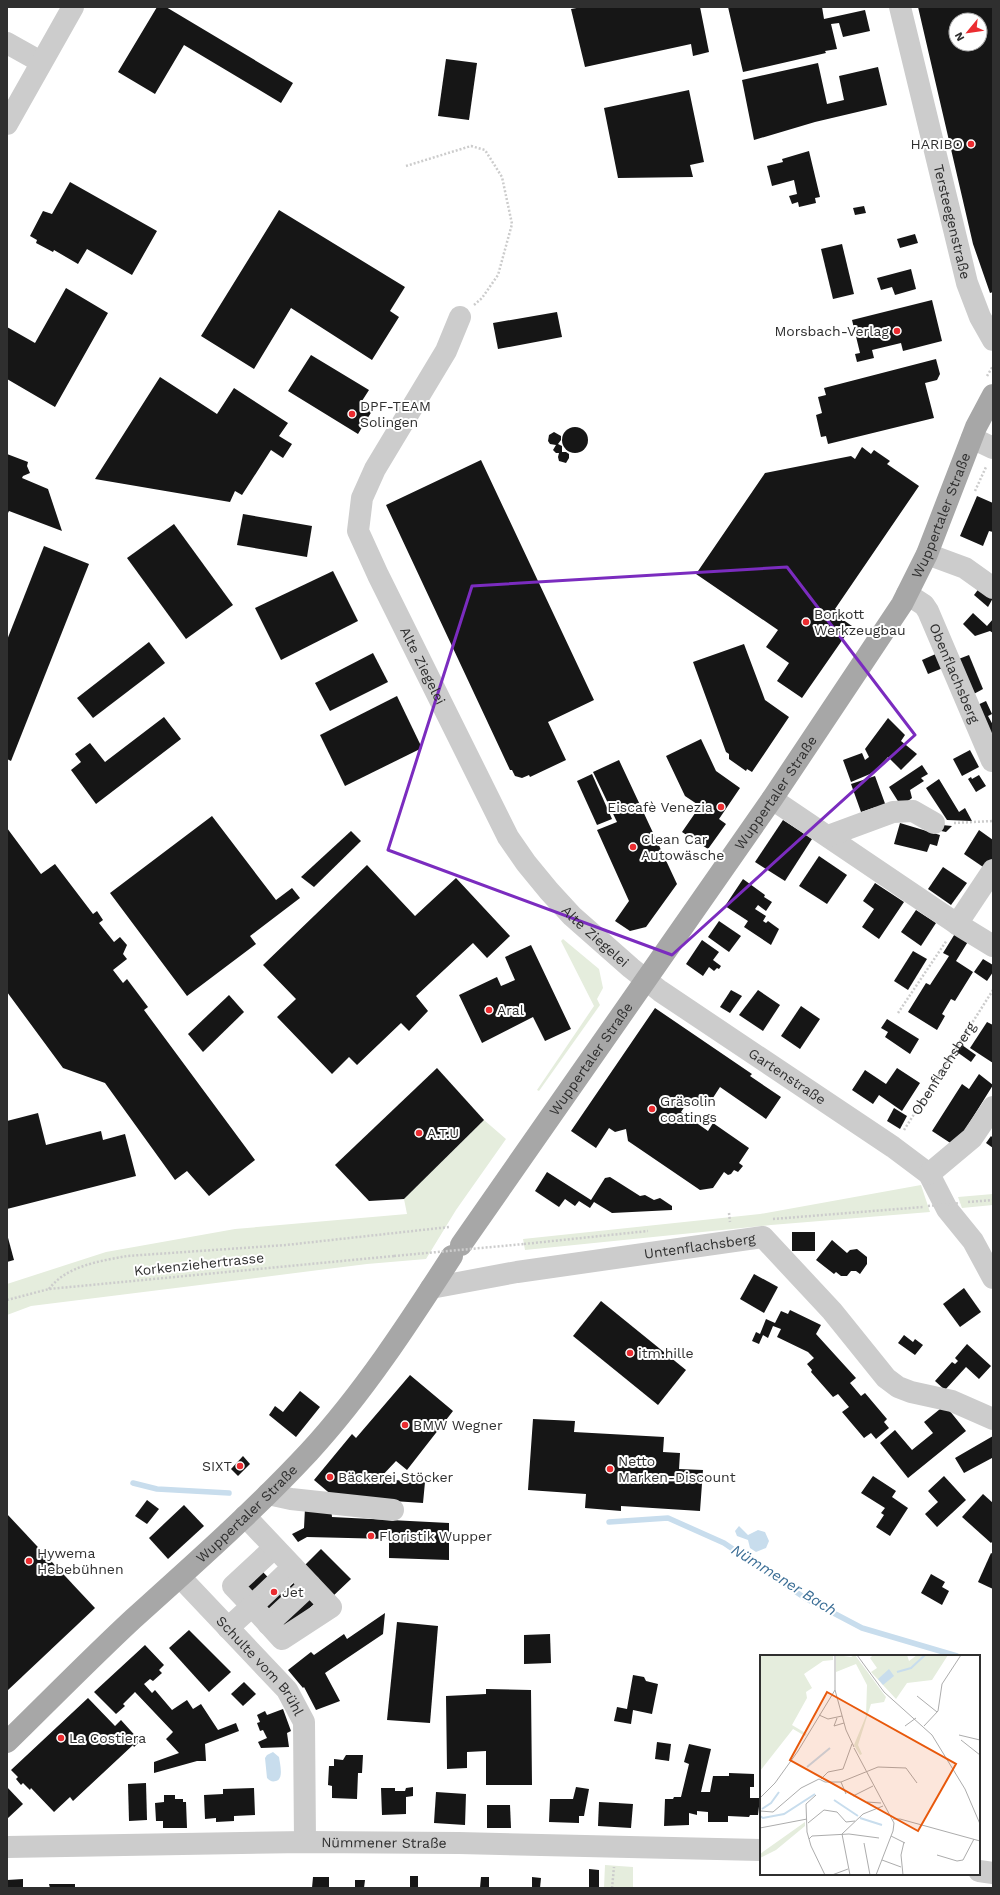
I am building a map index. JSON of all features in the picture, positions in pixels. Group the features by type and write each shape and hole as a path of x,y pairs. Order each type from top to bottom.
{"main road":[{"name":"Wuppertaler Straße","path":"7,1742 121,1631 180,1578 268,1494 310,1451 344,1411 393,1346 431,1288 455,1242 645,979 772,799 908,594 927,554 983,412 993,395"}],"street":[{"path":"7,124 73,7"},
{"name":"Tersteegenstraße","path":"900,7 967,283 980,317 993,340"},
{"path":"7,43 41,62"},
{"name":"Alte Ziegelei","path":"460,317 446,351 375,469 362,498 358,531 384,589 508,837 526,863 572,916 645,979"},
{"path":"972,438 993,448"},
{"path":"927,554 965,568 993,588"},
{"name":"Obenflachsberg","path":"908,594 924,604 928,611 992,761"},
{"path":"772,799 993,946"},
{"path":"828,836 893,812 913,811 934,823"},
{"path":"958,924 993,870"},
{"name":"Gartenstraße","path":"645,979 660,991 893,1147 929,1174 947,1209 973,1241 993,1278"},
{"path":"929,1174 972,1138 993,1107"},
{"name":"Untenflachsberg","path":"431,1288 517,1272 763,1237 832,1311 886,1378 898,1387 911,1392 952,1401 993,1419"},
{"path":"268,1494 291,1499 393,1510"},
{"path":"245,1516 331,1607 282,1640 233,1586 274,1548"},
{"path":"228,1628 293,1567"},
{"name":"Schulte vom Brühl","path":"180,1578 287,1690 304,1722 305,1842"},
{"path":"268,1624 310,1585"},
{"name":"Nümmener Straße","path":"7,1847 305,1842 538,1844 760,1850"},
{"path":"980,1871 993,1873"}],"path":[{"path":"406,166 471,146 484,150 502,177 512,224 498,275 482,298 460,317"},
{"path":"934,823 993,821"},
{"path":"898,1013 958,924"},
{"name":"Obenflachsberg","path":"893,1147 993,990"},
{"path":"928,1206 993,1200"},
{"path":"729,1213 730,1222"},
{"path":"49,1289 64,1274 104,1260 127,1256 286,1245 455,1242"},
{"name":"Korkenziehertrasse","path":"7,1300 49,1289 524,1244"}],"highlighted area":[{"path":"787,567 915,735 672,955 388,850 472,586"}],"green space":[{"path":"563,939 599,969 603,988 597,999 600,1005 539,1091 537,1090 594,1006 561,941"},
{"path":"484,1120 506,1139 456,1210 426,1259 367,1264 31,1306 7,1315 7,1284 106,1252 235,1229 407,1214 404,1199"},
{"path":"921,1185 930,1212 771,1225 525,1250 523,1239 760,1214"},
{"path":"993,1194 993,1205 962,1208 958,1197"},
{"path":"605,1865 633,1867 633,1888 604,1888"}],"water":[{"path":"739,1526 748,1535 758,1530 765,1532 769,1541 766,1548 756,1552 750,1548 748,1540 737,1536 735,1531"},
{"path":"273,1752 279,1757 281,1774 278,1780 270,1781 267,1778 265,1758"}],"building":[{"path":"157,7 166,7 293,83 281,103 184,45 155,94 118,72"},
{"path":"582,7 700,7 709,52 693,56 691,44 585,67 571,9"},
{"path":"728,7 822,7 824,19 865,10 870,31 843,37 839,23 831,24 837,49 825,51 826,53 743,72"},
{"name":"HARIBO","path":"918,7 993,7 993,292 990,293 973,244"},
{"path":"446,59 477,63 469,120 438,116"},
{"path":"818,63 827,104 844,100 839,76 878,67 887,105 815,122 754,140 742,80"},
{"path":"689,90 704,162 690,165 693,177 618,178 604,108"},
{"path":"809,151 820,197 815,198 816,203 799,207 798,202 792,204 789,196 797,194 794,180 772,186 767,166 783,162 782,159"},
{"path":"70,182 157,231 132,275 87,249 78,264 54,250 53,252 36,243 37,240 30,236 43,211 52,214"},
{"path":"864,206 866,213 855,215 853,208"},
{"path":"279,210 405,287 390,311 399,317 372,360 291,308 254,369 201,336"},
{"path":"915,234 918,243 900,248 897,239"},
{"path":"842,244 854,294 833,299 821,249"},
{"path":"911,269 916,289 895,295 892,287 881,290 877,278"},
{"path":"66,288 108,313 55,407 7,379 7,327 35,343"},
{"name":"Morsbach-Verlag","path":"932,300 942,341 903,351 901,343 872,350 874,358 857,362 855,354 860,353 852,320"},
{"path":"557,312 562,337 498,349 493,323"},
{"path":"311,355 369,390 360,404 372,411 358,434 288,391"},
{"path":"936,359 940,374 937,380 925,383 934,418 828,444 826,436 821,437 816,415 822,413 818,397 826,395 824,388"},
{"path":"160,377 217,414 234,388 288,423 279,436 292,444 283,458 271,450 242,495 235,491 230,502 95,479"},
{"path":"575,427 584,431 588,440 584,449 575,453 566,449 562,440 566,431"},
{"path":"554,432 561,436 561,440 558,444 562,446 562,452 569,454 569,458 566,463 559,461 559,453 556,453 553,450 556,445 550,444 548,441 549,435"},
{"path":"862,447 871,454 874,450 890,461 887,464 919,486 835,609 841,613 839,617 852,626 802,698 777,681 789,663 766,647 778,630 696,574 765,473 851,456 855,459"},
{"path":"7,454 28,462 27,466 30,473 22,478 48,489 62,531 9,511 7,515"},
{"path":"481,460 594,700 548,722 566,760 530,777 529,775 522,778 515,776 512,770 510,770 386,505"},
{"path":"977,496 993,503 993,532 989,531 983,546 960,536"},
{"path":"243,514 312,526 307,557 237,545"},
{"path":"174,524 233,605 186,639 127,558"},
{"path":"44,546 89,564 11,761 7,759 7,640"},
{"path":"333,571 358,621 281,660 255,608"},
{"path":"980,587 993,598 988,607 974,595"},
{"path":"973,613 987,626 993,619 993,633 990,631 975,636 963,624"},
{"path":"149,642 165,663 93,718 77,698"},
{"path":"744,644 765,700 789,717 752,772 747,769 746,771 729,759 729,754 726,752 693,662"},
{"path":"373,653 388,682 330,711 315,683"},
{"path":"938,653 943,668 928,674 922,660"},
{"path":"969,655 983,689 970,696 956,660"},
{"path":"397,696 422,748 345,786 320,735"},
{"path":"986,701 992,714 988,716 993,725 993,745 973,707"},
{"path":"164,717 181,739 96,804 71,770 81,762 75,754 90,743 105,762"},
{"path":"888,718 905,735 901,741 917,754 901,770 888,757 870,774 851,782 843,760 862,753 865,760 869,757 865,749"},
{"path":"701,739 716,771 740,788 719,819 726,824 708,849 682,832 700,806 685,796 666,756"},
{"path":"970,750 979,767 962,776 953,759"},
{"name":"Clean Car Autowäsche","path":"619,760 677,884 646,927 630,931 615,921 629,901 597,830 617,822 593,772"},
{"path":"922,765 928,774 921,778 924,781 910,790 912,798 901,806 889,787"},
{"path":"592,774 612,819 597,825 577,781"},
{"path":"979,775 986,786 976,792 968,779 971,777 972,779"},
{"path":"875,776 887,809 877,812 876,807 861,812 851,784"},
{"path":"939,779 959,812 965,808 972,821 947,820 926,788"},
{"path":"212,816 276,900 292,888 300,898 250,936 256,944 187,996 110,893"},
{"path":"783,820 812,839 785,881 755,862"},
{"path":"900,823 940,835 937,846 930,844 927,852 894,844"},
{"path":"942,825 952,826 946,832 936,830"},
{"path":"7,828 41,874 55,864 93,914 97,911 103,920 99,923 114,942 120,937 127,945 123,954 127,959 113,970 123,983 127,979 148,1007 144,1010 255,1160 209,1196 187,1171 175,1180 105,1083 63,1068 7,992"},
{"path":"979,830 993,840 993,859 986,869 964,854"},
{"path":"351,831 361,841 314,887 301,877"},
{"path":"819,856 847,875 827,904 799,886"},
{"path":"367,865 415,916 456,878 510,936 487,958 473,943 416,996 428,1011 409,1031 401,1023 357,1065 349,1057 332,1074 277,1017 296,999 263,965"},
{"path":"943,867 967,883 951,905 928,889"},
{"path":"743,879 772,902 766,911 758,905 755,909 766,916 763,921 766,923 768,921 779,929 771,945 744,927 748,921 725,906"},
{"path":"875,883 904,902 879,939 862,927 874,909 863,901"},
{"path":"916,910 936,923 921,946 901,932"},
{"path":"719,921 741,936 729,952 708,937"},
{"path":"956,932 969,940 956,961 973,972 955,1001 951,999 942,1014 945,1016 937,1030 908,1012 926,983 930,985 949,956 943,953"},
{"path":"702,940 719,952 713,960 721,966 719,969 717,968 714,971 709,967 703,976 686,964"},
{"path":"531,945 571,1029 545,1041 533,1017 482,1043 459,995 497,977 501,986 515,980 505,957"},
{"path":"913,951 927,959 908,990 894,981"},
{"path":"983,959 993,965 993,972 987,981 974,972"},
{"path":"731,990 742,996 730,1013 720,1007"},
{"path":"758,990 780,1005 763,1031 739,1015"},
{"path":"229,995 244,1012 203,1052 188,1034"},
{"path":"801,1006 820,1019 800,1049 781,1036"},
{"name":"Gräsolin coatings","path":"655,1008 752,1074 750,1076 781,1097 766,1119 720,1087 709,1104 699,1107 689,1100 681,1112 708,1131 713,1123 749,1148 739,1163 743,1166 738,1172 734,1170 728,1175 724,1172 713,1188 700,1190 628,1141 626,1129 615,1132 609,1128 596,1148 571,1131"},
{"path":"887,1019 919,1039 910,1054 885,1037 888,1032 881,1028"},
{"path":"987,1022 993,1025 993,1063 970,1048"},
{"path":"962,1045 976,1055 971,1062 957,1052"},
{"name":"A.T.U","path":"437,1068 484,1120 404,1199 369,1201 335,1165"},
{"path":"897,1068 920,1083 902,1111 879,1095 873,1104 852,1090 865,1070 886,1084"},
{"path":"979,1074 993,1085 955,1146 932,1131 962,1084 969,1089"},
{"path":"894,1108 907,1116 900,1129 887,1121"},
{"path":"38,1113 46,1145 101,1131 103,1140 125,1134 136,1176 7,1209 7,1121"},
{"path":"991,1136 993,1138 993,1148 986,1143"},
{"path":"547,1172 591,1200 605,1178 610,1177 640,1196 645,1195 654,1200 660,1198 672,1206 672,1210 612,1213 594,1202 590,1208 579,1201 575,1206 565,1199 559,1207 535,1191"},
{"path":"792,1232 815,1232 815,1251 792,1251"},
{"path":"7,1234 14,1260 7,1262"},
{"path":"832,1240 847,1253 850,1250 857,1249 867,1257 867,1264 860,1274 856,1271 851,1271 847,1276 841,1276 836,1272 834,1274 816,1260"},
{"path":"754,1274 778,1287 764,1313 740,1299"},
{"path":"964,1288 981,1312 960,1327 943,1304"},
{"name":"itm.hille","path":"601,1301 686,1370 658,1405 573,1336"},
{"path":"790,1310 821,1325 816,1334 856,1378 850,1383 861,1396 865,1393 887,1419 884,1422 889,1428 876,1439 871,1433 864,1438 842,1412 849,1407 838,1394 833,1397 811,1372 812,1370 807,1364 814,1358 808,1352 777,1337 781,1329 773,1326 768,1338 763,1335 759,1344 752,1341 756,1332 760,1334 766,1319 775,1323 781,1311 788,1314"},
{"path":"904,1335 913,1342 915,1339 923,1345 915,1355 898,1343"},
{"path":"967,1344 991,1366 979,1379 966,1367 945,1390 935,1381 952,1362 955,1364 958,1361 955,1358"},
{"path":"410,1375 453,1411 407,1470 396,1461 379,1479 425,1482 423,1503 334,1497 314,1480 352,1434 356,1438"},
{"path":"300,1391 320,1407 296,1437 269,1415 275,1406 283,1412"},
{"path":"945,1405 966,1431 908,1478 880,1443 895,1430 912,1450 933,1433 924,1422"},
{"name":"Netto Marken-Discount","path":"533,1419 575,1421 574,1432 664,1437 663,1452 680,1453 679,1469 703,1470 700,1511 621,1506 621,1511 585,1508 586,1494 528,1490"},
{"path":"993,1436 993,1460 992,1458 964,1473 955,1458"},
{"name":"SIXT","path":"243,1456 250,1464 238,1476 231,1469"},
{"path":"873,1476 896,1491 892,1497 908,1508 890,1536 876,1527 884,1515 881,1513 885,1508 861,1493"},
{"path":"944,1476 966,1500 937,1527 925,1514 938,1502 928,1491"},
{"path":"983,1494 993,1503 993,1541 991,1543 962,1517"},
{"path":"147,1500 159,1509 147,1524 135,1516"},
{"path":"184,1505 204,1526 168,1559 149,1538"},
{"name":"Floristik Wupper","path":"305,1508 331,1509 332,1517 449,1523 449,1560 389,1558 389,1539 307,1537 298,1542 292,1534 304,1528"},
{"name":"Hywema Hebebühnen","path":"7,1514 95,1608 7,1691"},
{"path":"321,1549 351,1579 332,1597 327,1592 286,1630 246,1586 262,1571 283,1593 306,1571 303,1567"},
{"path":"991,1553 993,1554 993,1589 978,1582"},
{"path":"931,1574 945,1582 942,1587 949,1591 942,1605 921,1593"},
{"path":"385,1613 383,1634 325,1673 340,1701 316,1710 304,1687 303,1688 288,1670 311,1652 314,1655 344,1634 347,1639"},
{"path":"397,1622 438,1626 430,1723 387,1720"},
{"path":"189,1630 231,1672 209,1692 169,1648"},
{"path":"550,1634 551,1663 524,1664 524,1635"},
{"path":"145,1645 164,1665 159,1670 162,1673 153,1681 150,1679 144,1684 152,1693 155,1690 172,1710 187,1700 193,1709 201,1704 218,1730 236,1723 239,1731 205,1744 206,1761 197,1761 154,1773 154,1762 179,1753 166,1739 173,1732 135,1692 123,1704 125,1706 116,1714 94,1692"},
{"path":"633,1675 644,1677 646,1681 658,1684 652,1714 633,1710 631,1724 614,1721 617,1707 627,1709"},
{"path":"244,1682 256,1694 243,1706 231,1694"},
{"path":"486,1689 531,1690 532,1785 486,1785 486,1751 467,1752 467,1768 447,1769 446,1696 486,1694"},
{"path":"88,1698 115,1726 121,1720 140,1741 134,1747 133,1745 73,1801 70,1797 54,1812 31,1788 30,1790 23,1783 21,1785 16,1779 18,1777 11,1770"},
{"path":"283,1709 291,1731 287,1733 289,1747 261,1748 258,1742 267,1738 263,1730 260,1731 257,1723 260,1722 257,1715 265,1711 267,1715"},
{"path":"657,1742 671,1744 669,1761 655,1759"},
{"path":"689,1744 711,1749 701,1792 710,1792 713,1776 729,1776 729,1773 754,1774 754,1787 750,1787 750,1798 760,1798 758,1815 750,1815 749,1817 728,1816 728,1822 708,1822 708,1812 697,1811 697,1815 689,1813 689,1825 664,1826 665,1799 681,1797 689,1764 684,1762"},
{"path":"346,1755 363,1755 362,1773 358,1773 357,1799 332,1798 332,1786 328,1785 329,1766 334,1766 334,1759 343,1760"},
{"path":"146,1783 147,1820 129,1821 128,1784"},
{"path":"7,1787 23,1804 7,1819"},
{"path":"413,1787 413,1796 406,1797 406,1814 382,1815 381,1788 395,1788 395,1791 405,1791 406,1788"},
{"path":"576,1787 589,1789 584,1816 579,1816 579,1823 549,1822 550,1799 573,1799"},
{"path":"254,1788 255,1815 234,1816 234,1821 216,1822 216,1818 205,1819 204,1795 223,1794 223,1789"},
{"path":"436,1792 466,1794 465,1825 434,1823"},
{"path":"164,1795 175,1795 175,1799 183,1799 183,1802 186,1802 187,1828 163,1828 163,1821 156,1821 155,1803 164,1802"},
{"path":"599,1802 633,1804 631,1828 598,1826"},
{"path":"487,1805 510,1805 511,1828 487,1828"},
{"path":"589,1869 599,1870 599,1888 589,1888"},
{"path":"410,1876 418,1876 418,1888 410,1888"},
{"path":"313,1877 329,1877 329,1888 312,1888"},
{"path":"481,1877 489,1877 489,1888 480,1888"},
{"path":"532,1877 541,1878 540,1888 532,1888"},
{"path":"23,1879 23,1888 7,1888 7,1880"},
{"path":"355,1880 365,1880 364,1888 355,1888"},
{"path":"49,1884 75,1884 75,1888 50,1888"}],"waterway":[{"name":"Nümmener Bach","path":"133,1483 157,1489 229,1493"},
{"name":"Nümmener Bach","path":"609,1522 668,1518 724,1543 805,1598 862,1628 954,1655"}],"place":[{"name":"HARIBO","path":"971,144"},
{"name":"Morsbach-Verlag","path":"897,331"},
{"name":"DPF-TEAM Solingen","path":"352,414"},
{"name":"Borkott Werkzeugbau","path":"806,622"},
{"name":"Eiscafè Venezia","path":"721,807"},
{"name":"Clean Car Autowäsche","path":"633,847"},
{"name":"Aral","path":"489,1010"},
{"name":"Gräsolin coatings","path":"652,1109"},
{"name":"A.T.U","path":"419,1133"},
{"name":"itm.hille","path":"630,1353"},
{"name":"BMW Wegner","path":"405,1425"},
{"name":"SIXT","path":"240,1466"},
{"name":"Netto Marken-Discount","path":"610,1469"},
{"name":"Bäckerei Stöcker","path":"330,1477"},
{"name":"Floristik Wupper","path":"371,1536"},
{"name":"Hywema Hebebühnen","path":"29,1561"},
{"name":"Jet","path":"274,1592"},
{"name":"La Costiera","path":"61,1738"}]}
